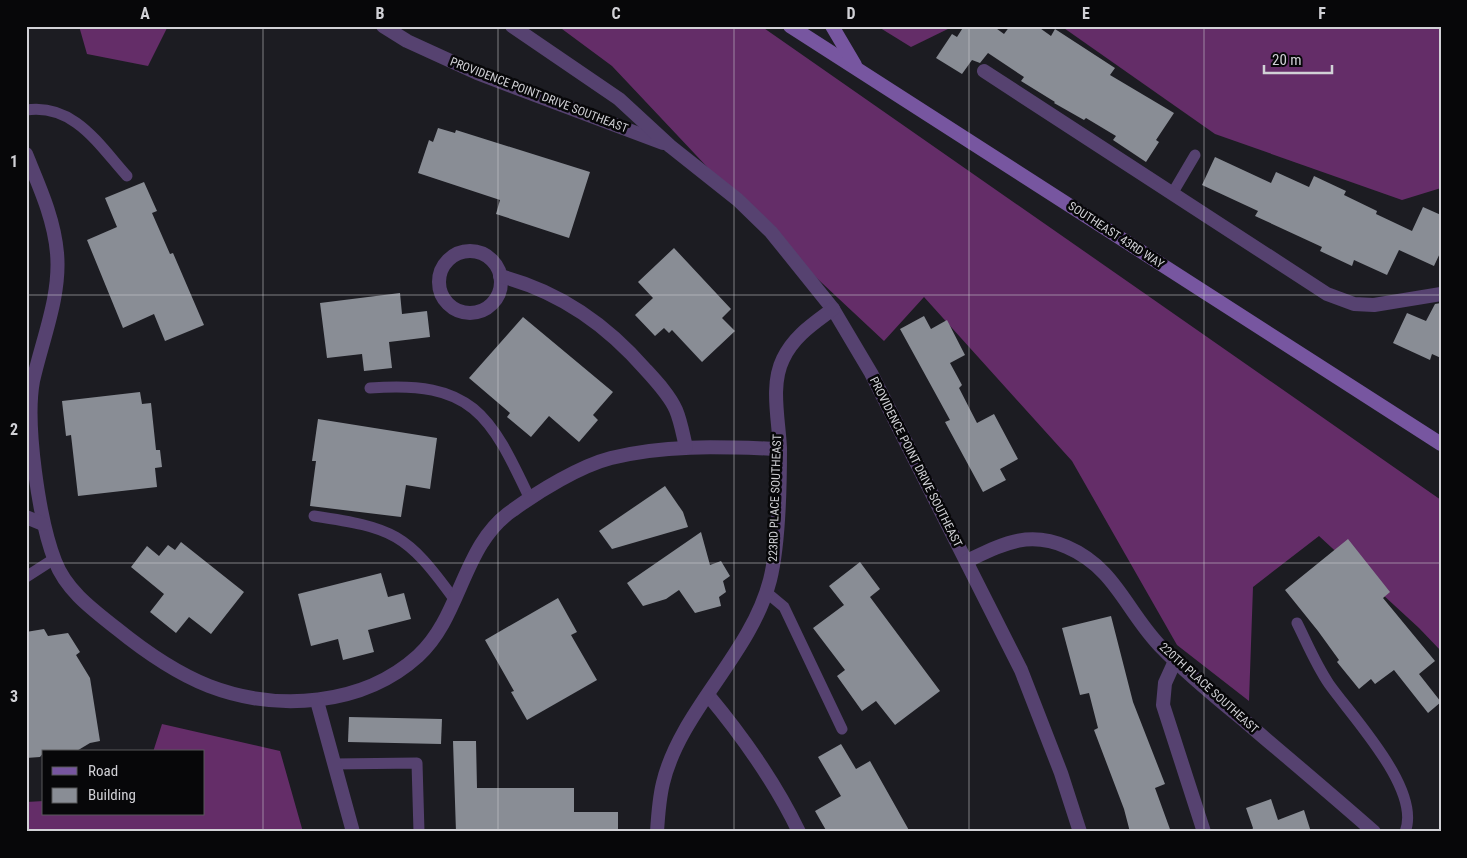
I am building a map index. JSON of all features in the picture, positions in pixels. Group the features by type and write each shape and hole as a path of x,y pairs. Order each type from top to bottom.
{"main road":[{"name":"SOUTHEAST 43RD WAY","path":"790,26 1441,444"},
{"path":"832,26 857,68"}],"street":[{"name":"PROVIDENCE POINT DRIVE SOUTHEAST","path":"383,26 407,41 477,73 670,146"},
{"name":"PROVIDENCE POINT DRIVE SOUTHEAST","path":"512,26 619,99 670,146 738,200 770,232 833,309 871,373 1021,670 1061,773 1080,832"},
{"path":"984,71 1327,294 1354,304 1374,305 1441,294"},
{"path":"26,154 53,227 57,256 49,319 30,404 43,524 54,559 71,590 133,642 175,669 208,686 239,695 272,700 317,702 376,684 398,672 429,645 442,626 483,540 510,511 530,499 580,471 607,459 644,451 686,447 780,449"},
{"path":"464,252 483,254 497,267 500,276 500,286 492,303 476,312 457,310 448,305 439,288 442,269 447,261 464,252"},
{"path":"500,276 517,280 568,303 590,316 626,347 658,383 676,409 686,447"},
{"name":"223RD PLACE SOUTHEAST","path":"657,832 663,783 669,764 678,745 708,695 737,652 766,592 775,555 780,449 777,378 782,361 803,331 833,309"},
{"path":"26,517 43,524"},
{"name":"220TH PLACE SOUTHEAST","path":"967,561 1015,540 1035,538 1065,546 1096,563 1111,578 1160,646 1175,661 1374,832"},
{"path":"1175,661 1165,683 1163,705 1204,832"},
{"path":"708,695 737,730 765,771 799,832"},
{"path":"317,702 353,832"}],"lane":[{"path":"26,110 41,108 72,119 87,131 127,176"},
{"path":"1172,194 1195,155"},
{"path":"370,388 406,385 461,400 476,409 494,429 530,499"},
{"path":"314,516 365,524 403,540 430,566 454,599"},
{"path":"26,577 54,559"},
{"path":"766,592 784,607 842,730"},
{"path":"1297,623 1328,682 1395,774 1408,803 1410,822 1405,832"},
{"path":"334,764 417,763 419,832"}],"shaded area":[{"path":"79,26 168,26 148,66 87,54"},
{"path":"558,26 761,26 1441,500 1441,651 1419,628 1319,536 1253,587 1249,701 1177,645 1072,461 924,297 884,341 776,240 612,66"},
{"path":"877,26 954,26 911,47"},
{"path":"1061,26 1441,26 1441,188 1402,200 1215,134"},
{"path":"162,724 280,751 303,832 26,832 26,802 42,801 42,816 205,816 205,750 154,750"}],"building":[{"path":"964,26 993,26 1004,34 1010,26 1037,26 1051,36 1055,29 1115,68 1110,75 1174,113 1156,140 1159,142 1146,162 1113,140 1116,136 1086,118 1084,120 1054,103 1021,81 1024,77 988,53 980,63 972,60 962,74 936,58 952,34 957,37"},
{"path":"438,128 455,133 456,130 590,172 569,238 496,214 500,200 418,173 429,140 433,142"},
{"path":"1215,157 1271,183 1276,172 1309,187 1314,176 1346,191 1344,195 1377,211 1376,214 1412,231 1423,207 1441,215 1441,251 1434,266 1399,250 1387,275 1354,260 1352,266 1320,251 1322,247 1255,216 1258,211 1202,185"},
{"path":"144,182 157,211 152,213 170,254 173,253 204,325 165,341 154,314 123,328 87,240 117,227 105,198"},
{"path":"674,248 731,309 722,318 735,331 702,362 672,330 669,333 664,328 655,336 635,315 653,298 638,282"},
{"path":"400,293 402,314 427,311 430,337 389,342 392,368 364,371 362,354 327,358 320,303"},
{"path":"1441,303 1441,358 1432,354 1430,360 1393,343 1407,313 1426,321 1435,304"},
{"path":"924,316 931,329 947,320 965,355 950,363 962,385 959,388 977,423 994,414 1018,459 1000,469 1006,480 983,492 945,422 950,420 900,329"},
{"path":"523,317 613,392 593,415 598,420 579,442 549,416 531,437 507,417 510,413 469,378"},
{"path":"140,392 142,404 151,403 156,450 160,450 162,467 155,468 157,487 78,496 71,435 66,436 62,401"},
{"path":"318,419 437,438 430,489 406,485 401,517 310,506 316,461 312,461"},
{"path":"665,486 683,512 688,527 612,549 599,531"},
{"path":"701,532 710,565 721,561 730,576 723,581 726,592 719,597 721,606 695,613 679,590 666,599 643,606 627,583"},
{"path":"1348,539 1390,592 1383,598 1435,661 1419,674 1441,702 1428,713 1394,670 1375,684 1371,679 1359,689 1337,662 1339,660 1318,631 1285,590"},
{"path":"181,542 244,592 211,634 189,617 176,633 150,612 164,594 131,567 147,546 159,556 168,545 175,550"},
{"path":"860,562 880,589 870,597 940,691 895,725 876,701 862,711 837,676 845,670 813,628 844,605 829,586"},
{"path":"381,573 388,597 404,593 411,619 368,630 374,652 343,660 338,639 311,646 298,594"},
{"path":"558,598 577,632 571,635 597,680 527,720 511,692 514,691 485,640"},
{"path":"1111,616 1133,702 1165,784 1155,788 1171,832 1130,832 1124,809 1094,730 1098,728 1089,693 1080,695 1062,628"},
{"path":"44,629 48,636 68,633 80,652 76,655 90,678 100,741 90,743 78,750 42,750 40,757 26,758 26,632"},
{"path":"349,717 442,719 441,744 348,742"},
{"path":"453,741 476,741 477,788 574,788 574,812 618,812 618,832 456,832"},
{"path":"841,744 856,769 870,761 910,832 827,832 815,811 841,796 818,757"},
{"path":"1271,799 1278,820 1304,810 1311,832 1251,832 1253,828 1246,808"}]}
